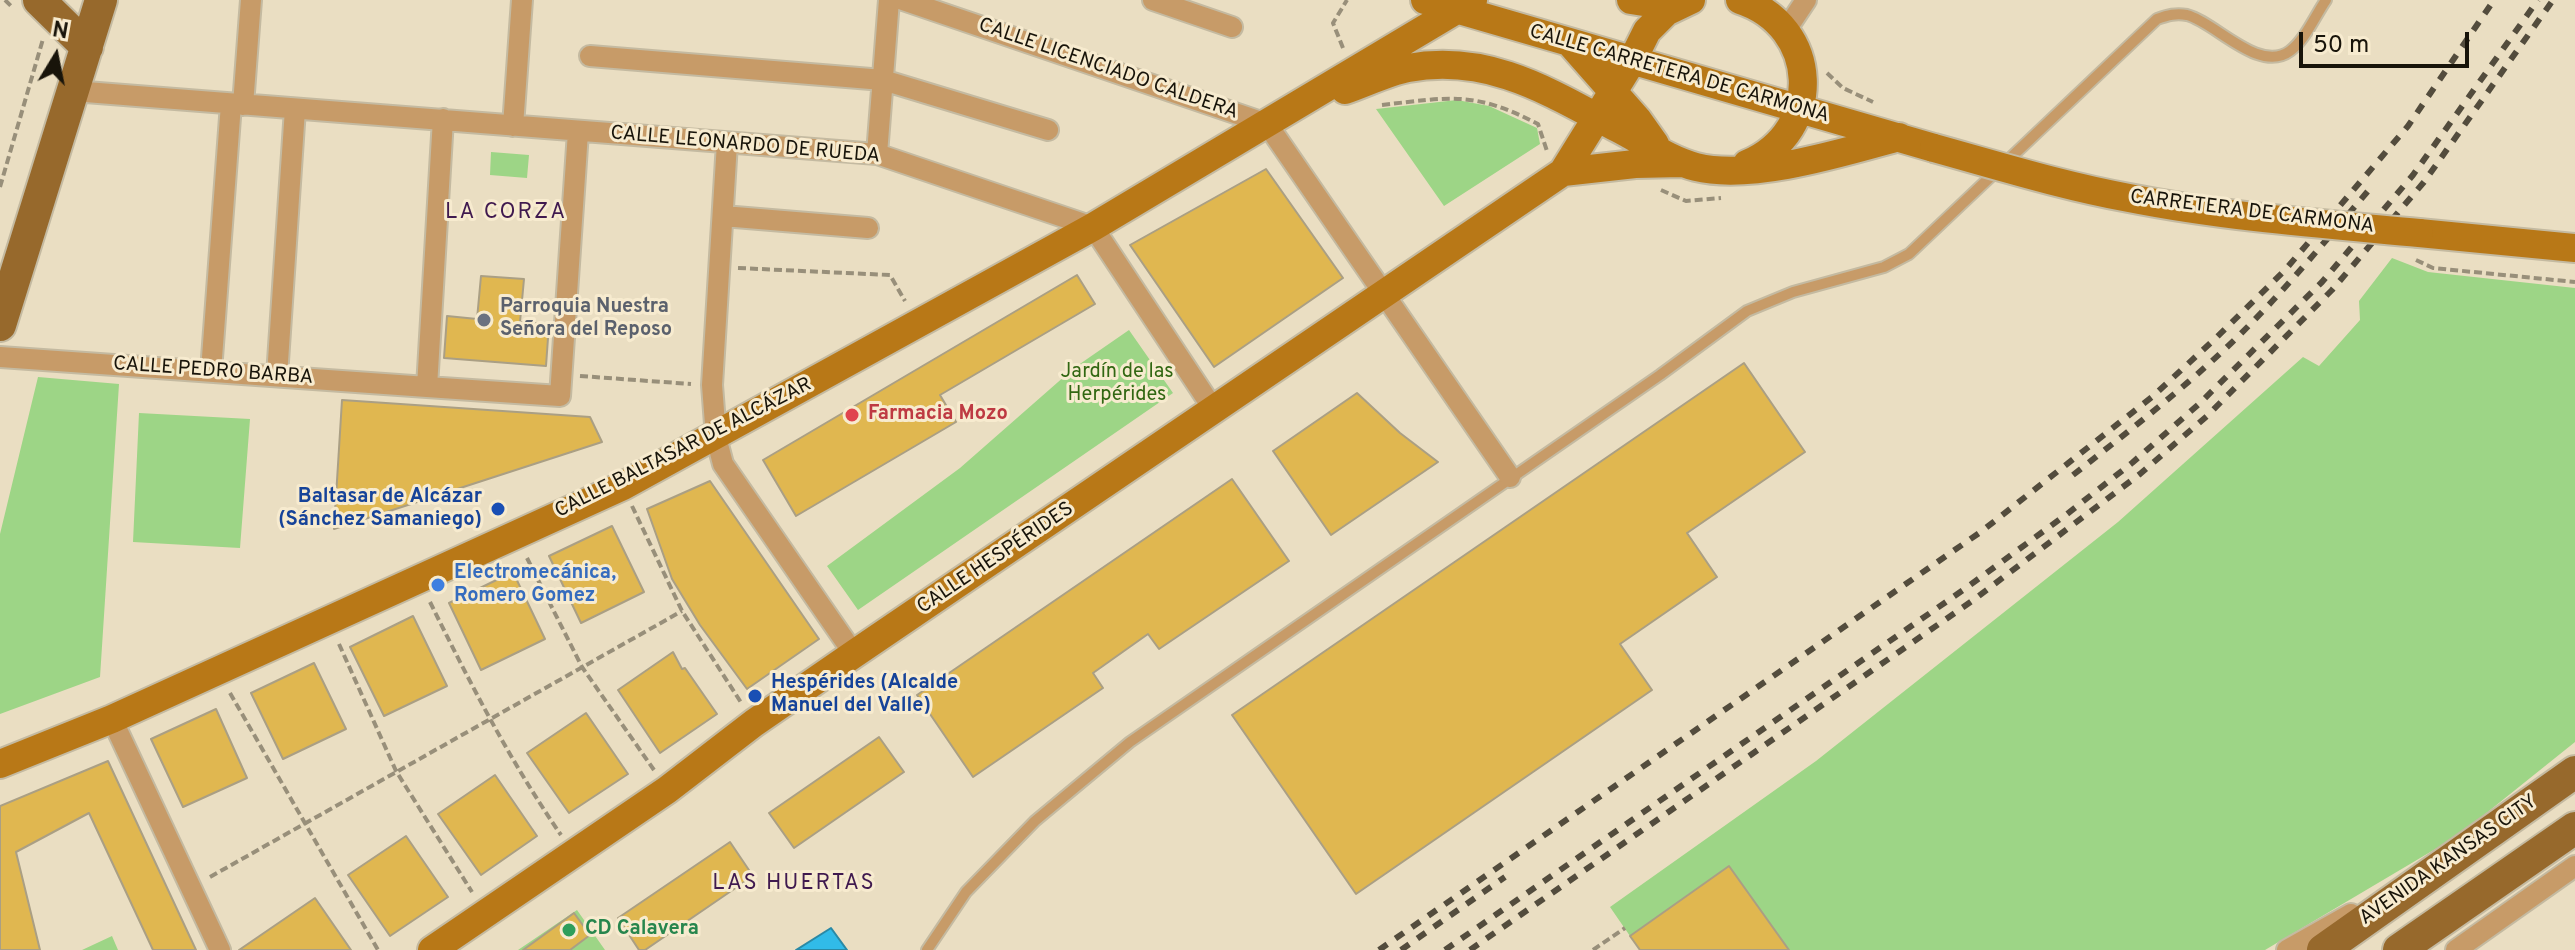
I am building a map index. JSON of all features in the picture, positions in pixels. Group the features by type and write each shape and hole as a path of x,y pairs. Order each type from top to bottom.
{"main road":[{"path":"0,325 101,0"},
{"name":"CALLE CARRETERA DE CARMONA","path":"1425,0 1465,5 1570,43 1934,148"},
{"path":"1631,0 1683,4"},
{"path":"1740,0 1766,12 1786,30 1814,70 1828,100 1892,135"},
{"path":"1563,172 1632,61 1647,31 1683,4"},
{"path":"1299,106 1465,5"},
{"path":"29,13 87,47"},
{"path":"1570,43 1638,120 1656,146 1683,163"},
{"path":"1632,61 1630,91 1638,120"},
{"path":"1299,106 1407,69 1477,67 1505,73 1548,91 1683,163"},
{"path":"1731,169 1766,154 1792,127 1814,70"},
{"path":"1548,91 1573,123 1574,136 1563,172"},
{"name":"CALLE BALTASAR DE ALCÁZAR","path":"0,764 112,719 623,486 1093,227 1299,106"},
{"path":"1563,172 1635,164 1683,163 1711,169 1759,168 1844,154 1892,135"},
{"name":"CARRETERA DE CARMONA","path":"1934,148 2081,188 2130,198 2412,244 2575,248"},
{"name":"CALLE HESPÉRIDES","path":"432,950 667,790 754,723 854,654 1563,172"},
{"name":"AVENIDA KANSAS CITY","path":"2323,950 2575,772"},
{"path":"2399,950 2575,828"}],"street":[{"path":"211,371 237,104 251,0"},
{"path":"513,126 522,0"},
{"path":"877,154 889,0"},
{"name":"CALLE LICENCIADO CALDERA","path":"903,0 1267,124"},
{"path":"1153,0 1232,27"},
{"path":"1786,30 1806,0"},
{"path":"590,56 883,80 1048,130"},
{"name":"CALLE LEONARDO DE RUEDA","path":"73,91 877,154 1093,227"},
{"path":"277,376 295,109"},
{"path":"427,387 443,119"},
{"path":"1267,124 1510,477"},
{"path":"562,374 578,132"},
{"path":"727,143 712,385 716,437 723,464 854,654"},
{"path":"723,216 868,228"},
{"path":"1093,227 1214,410"},
{"name":"CALLE PEDRO BARBA","path":"0,357 560,396 562,374"},
{"path":"112,719 220,950"},
{"path":"2287,950 2452,857"},
{"path":"2463,948 2575,866"}],"lane":[{"path":"927,950 966,892 1025,831 1130,742 1747,311 1793,292 1884,267 1909,254 2157,19 2171,13 2186,15 2198,19 2244,49 2267,56 2286,54 2295,47 2326,0"}],"path":[{"path":"0,187 44,38 29,13 5,0"},
{"path":"1347,0 1333,23 1338,41 1348,55"},
{"path":"1814,70 1879,105"},
{"path":"1376,105 1458,97 1493,103 1538,124 1542,129 1544,148"},
{"path":"2412,244 2433,268 2575,282"},
{"path":"719,267 890,275 917,325"},
{"path":"562,374 712,385"},
{"path":"623,486 682,611 754,723"},
{"path":"515,535 582,667 667,790"},
{"path":"418,578 489,719 537,800 574,853"},
{"path":"191,888 682,611"},
{"path":"328,620 396,771 486,913"},
{"path":"218,669 378,950"},
{"path":"1597,949 1625,928"}],"green space":[{"path":"1457,100 1489,106 1537,128 1540,144 1444,206 1376,109"},
{"path":"491,152 529,155 527,178 490,175"},
{"path":"2392,258 2428,272 2575,288 2575,742 2459,835 2265,950 1789,950 1729,866 1630,936 1610,907 1816,761 2118,522 2303,357 2319,366 2360,320 2359,301"},
{"name":"Jardín de las Herpérides","path":"1129,330 1173,393 858,610 827,566 960,468 1074,368"},
{"path":"38,377 119,384 100,677 0,714 0,534"},
{"path":"139,413 250,419 240,548 133,542"},
{"name":"CD Calavera","path":"577,910 605,950 518,950"},
{"path":"112,936 118,950 82,950"}],"water":[{"path":"831,928 847,950 796,950"}],"building":[{"path":"1266,169 1343,278 1214,367 1130,245"},
{"path":"1077,275 1095,304 940,395 956,422 796,516 763,460"},
{"name":"Parroquia Nuestra Señora del Reposo","path":"481,276 524,279 520,322 549,324 546,366 444,358 447,316 477,319"},
{"path":"1744,363 1805,452 1687,533 1717,577 1620,644 1652,690 1356,894 1232,715"},
{"path":"1357,393 1400,433 1438,462 1331,535 1273,451"},
{"path":"342,400 590,417 602,442 334,529"},
{"path":"1232,479 1289,561 1159,649 1148,634 1093,673 1103,688 973,777 917,695"},
{"path":"710,481 819,639 747,689 700,625 672,579 647,509"},
{"path":"612,526 644,592 581,623 549,556"},
{"path":"513,572 545,639 481,670 449,603"},
{"path":"413,616 447,686 384,716 350,647"},
{"path":"673,652 682,669 685,668 717,714 660,753 618,690"},
{"path":"314,663 346,729 283,759 251,693"},
{"path":"216,709 247,778 183,807 151,739"},
{"path":"586,713 628,774 569,813 527,753"},
{"path":"879,737 904,772 794,848 769,813"},
{"path":"108,761 196,950 153,950 89,813 16,852 40,950 0,950 0,806"},
{"path":"495,775 537,836 481,875 438,814"},
{"path":"406,836 448,897 390,936 348,875"},
{"path":"730,842 753,876 645,950 639,950 618,918"},
{"path":"1729,866 1789,950 1640,950 1630,936"},
{"path":"315,898 351,950 239,950"},
{"name":"CD Calavera","path":"574,913 590,935 570,950 523,950"}],"railway":[{"path":"1379,950 1982,531 2152,397 2285,270 2408,126 2494,0"},
{"path":"1445,950 1966,588 2132,463 2199,404 2322,282 2413,175 2538,0"},
{"path":"1470,950 1972,601 2140,474 2207,416 2332,290 2424,182 2553,0"},
{"path":"2073,475 2170,398 2245,330 2374,184"},
{"path":"1401,950 1505,877"}],"place":[{"name":"Parroquia Nuestra Señora del Reposo","path":"484,320"},
{"name":"Farmacia Mozo","path":"852,415"},
{"name":"Baltasar de Alcázar (Sánchez Samaniego)","path":"498,509"},
{"name":"Electromecánica, Romero Gomez","path":"438,585"},
{"name":"Hespérides (Alcalde Manuel del Valle)","path":"755,696"},
{"name":"CD Calavera","path":"569,930"}],"district":[{"name":"LA CORZA","path":"506,214"},
{"name":"LAS HUERTAS","path":"794,885"}]}
